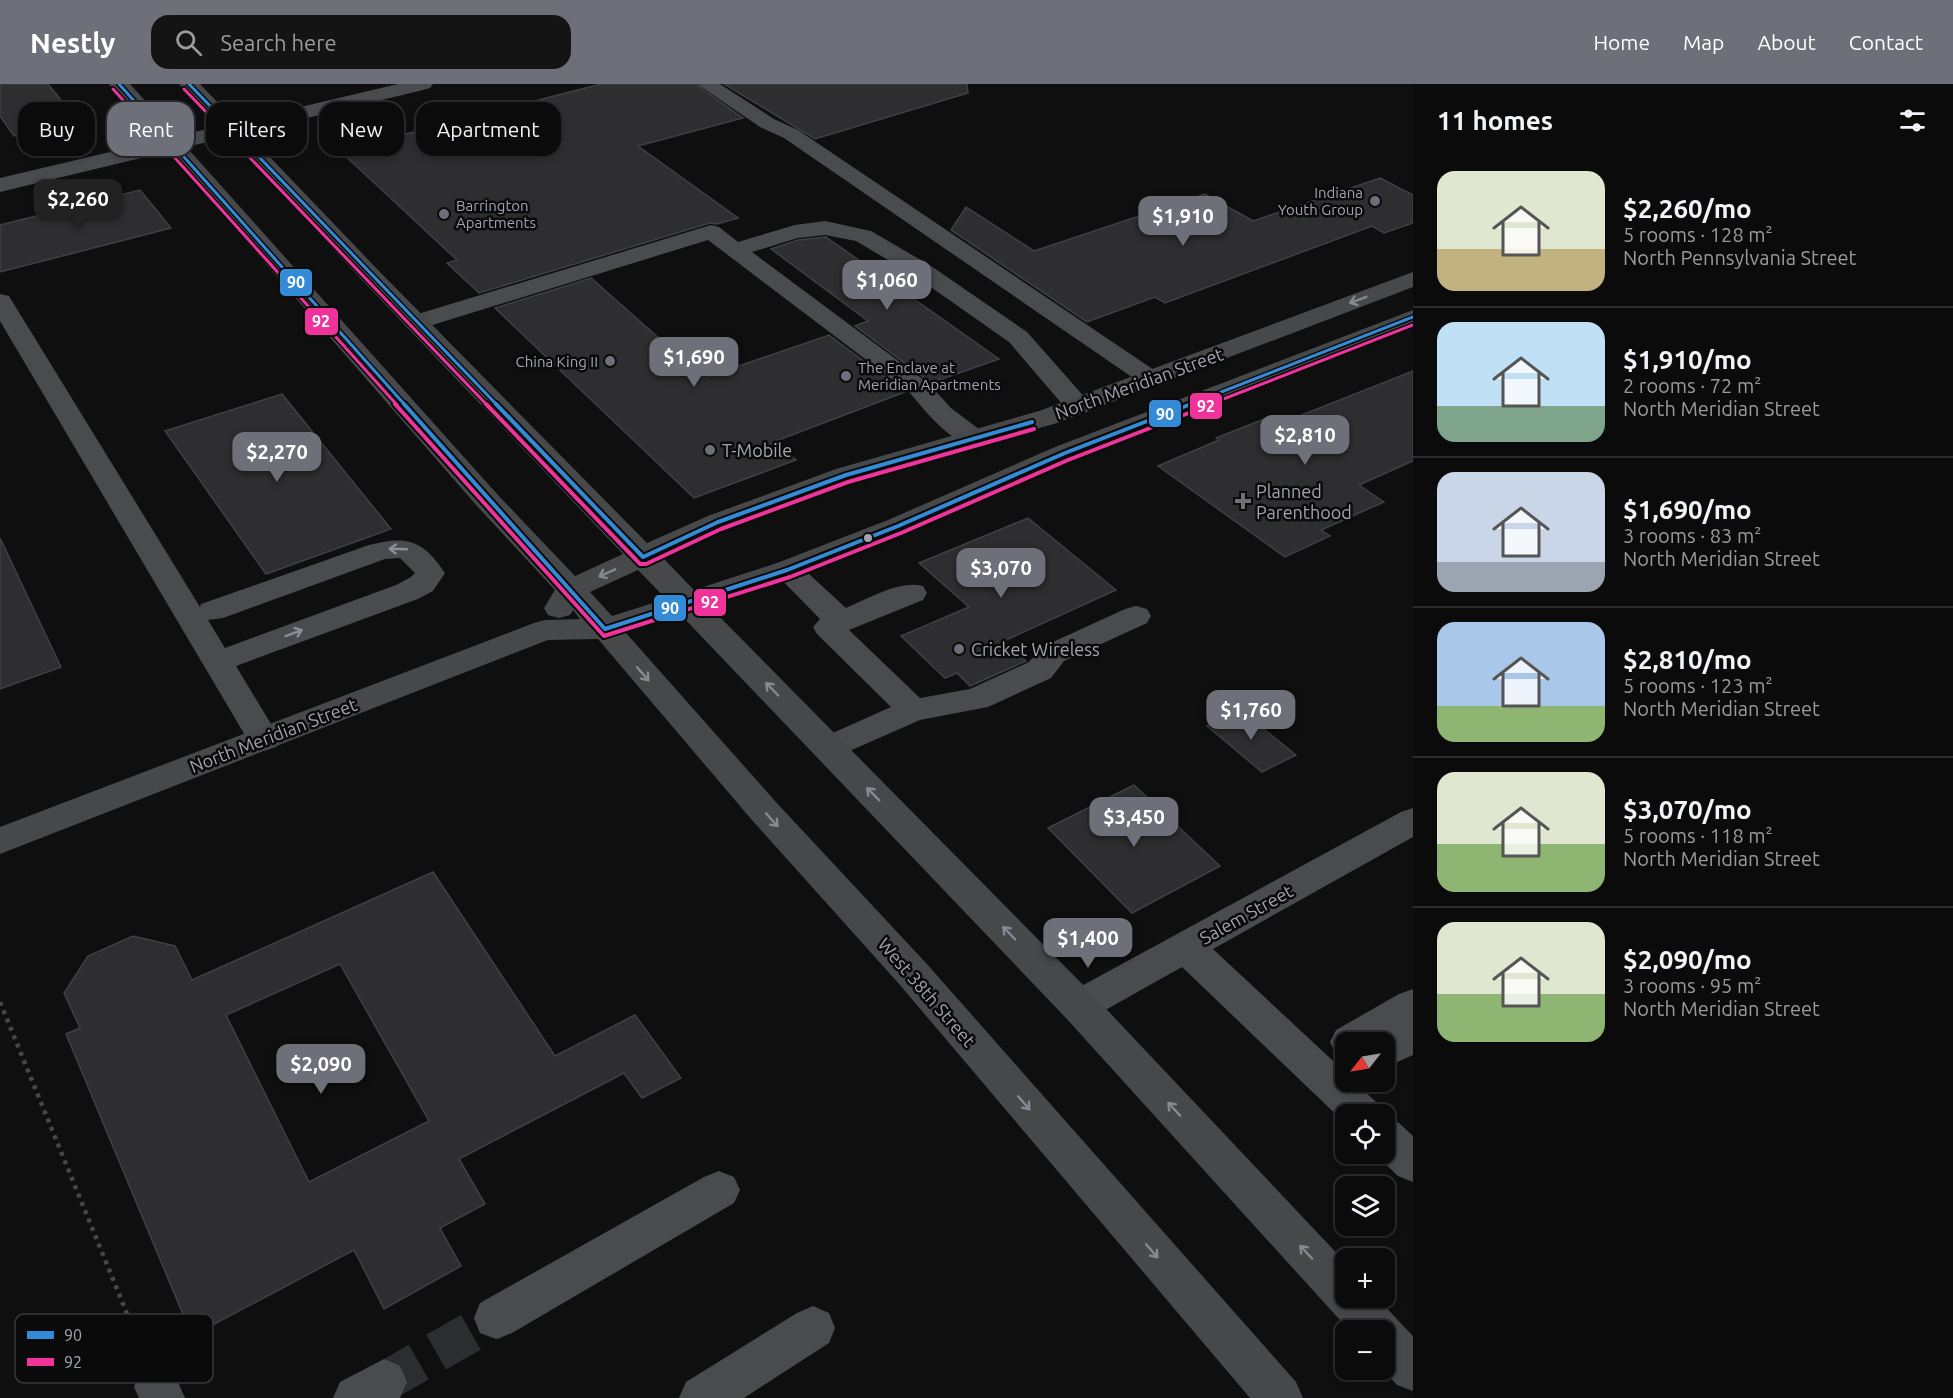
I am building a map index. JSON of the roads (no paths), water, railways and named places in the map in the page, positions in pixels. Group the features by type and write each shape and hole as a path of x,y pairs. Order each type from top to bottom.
{"main road":[{"name":"West 38th Street","path":"119,84 135,102"},
{"path":"189,84 206,102"},
{"name":"West 38th Street","path":"183,156 487,500 571,589 763,810 913,974 1280,1398"},
{"path":"258,156 1079,1006 1335,1283"},
{"name":"North Meridian Street","path":"571,589 718,522 846,475 975,439 1078,406 1413,279"},
{"name":"North Meridian Street","path":"0,841 545,630 604,629 787,570 898,526 1065,453 1413,317"},
{"path":"545,630 571,589"},
{"path":"1358,1308 1369,1320"},
{"path":"1395,1349 1413,1368"}],"street":[{"path":"307,109 376,89 423,84"},
{"path":"707,84 767,123 791,134 1151,379"},
{"path":"0,185 122,156"},
{"path":"735,250 795,232 825,228 863,236 923,271 1018,337 1078,406"},
{"path":"417,322 711,232 919,388 942,414 975,439"},
{"path":"0,301 228,658"},
{"path":"146,509 212,610 228,658 264,739"},
{"path":"212,610 379,551 398,547 415,551 430,573 422,584 407,592 228,658"},
{"path":"787,570 841,621"},
{"path":"912,592 828,627 913,710"},
{"path":"829,748 913,710 977,699 1040,670 1053,654 1136,616"},
{"name":"Salem Street","path":"1079,1006 1413,821"},
{"path":"1186,947 1335,1051"},
{"path":"1369,1032 1413,1005"},
{"path":"1395,1046 1413,1035"},
{"path":"1395,1146 1413,1163"},
{"path":"496,1318 719,1190"},
{"path":"702,1398 813,1328"}],"tunnel":[{"path":"384,1382 496,1318"}],"place":[{"name":"Indiana Youth Group","path":"1375,201"},
{"name":"Barrington Apartments","path":"444,214"},
{"name":"China King II","path":"610,361"},
{"name":"The Enclave at Meridian Apartments","path":"846,376"},
{"name":"T-Mobile","path":"710,450"},
{"name":"Planned Parenthood","path":"1243,501"},
{"name":"Cricket Wireless","path":"959,649"}]}
